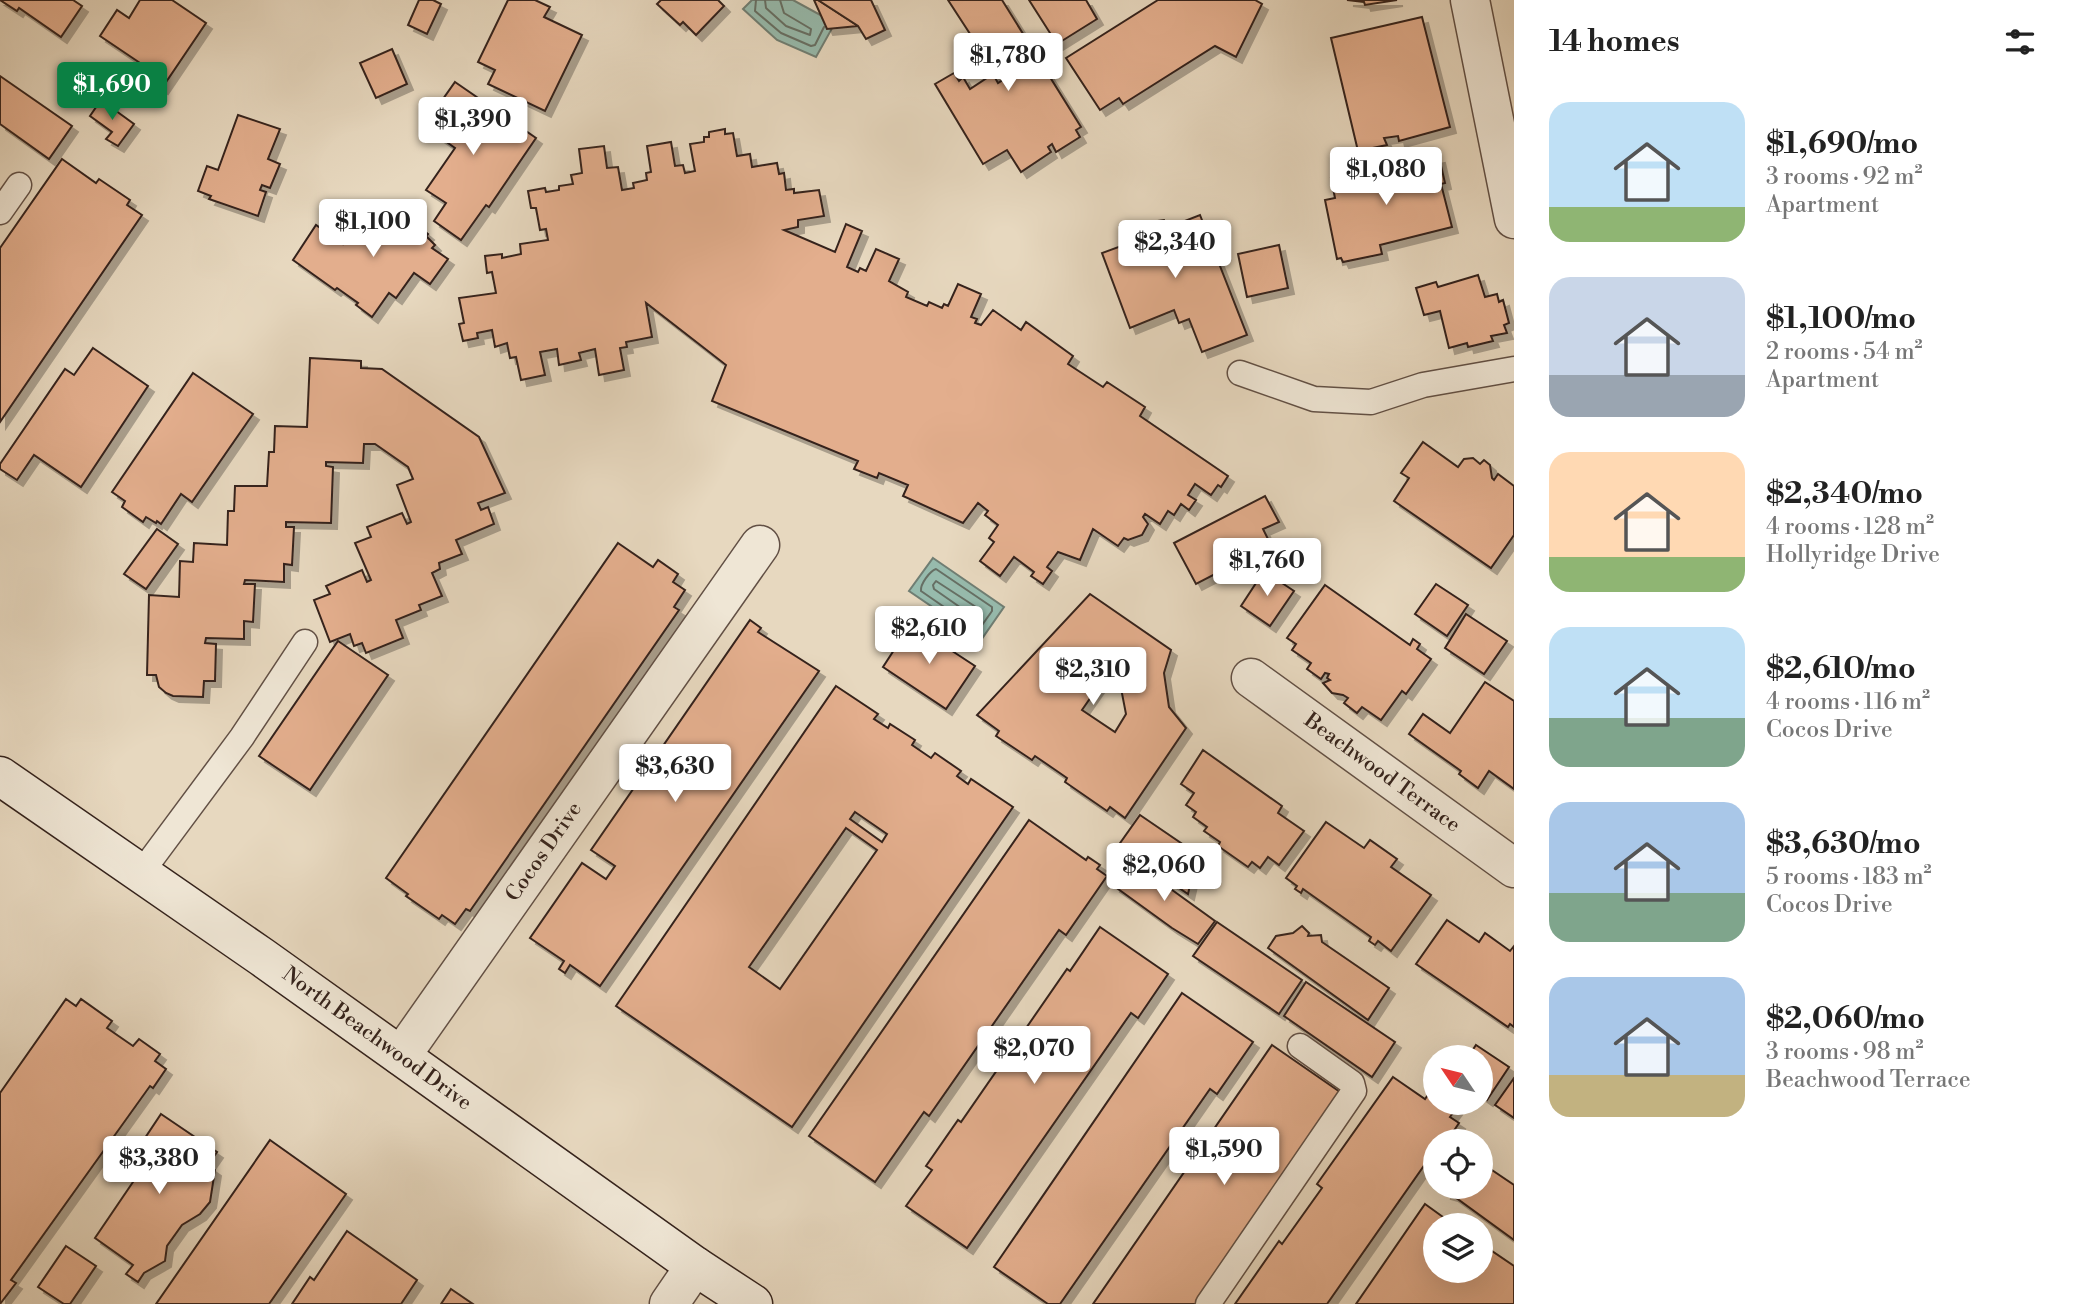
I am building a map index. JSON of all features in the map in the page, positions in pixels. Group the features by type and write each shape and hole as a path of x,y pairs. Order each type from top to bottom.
{"street":[{"path":"1470,0 1514,219"},
{"name":"Cocos Drive","path":"401,1056 760,545"},
{"name":"Beachwood Terrace","path":"1251,678 1514,868"},
{"name":"North Beachwood Drive","path":"0,776 401,1056 695,1266 753,1304"},
{"path":"669,1304 695,1266"}],"lane":[{"path":"0,212 19,186"},
{"path":"1240,373 1314,399 1371,402 1423,385 1514,369"},
{"path":"141,873 242,737 305,642"},
{"path":"1208,1304 1354,1091 1352,1083 1300,1046"}],"water":[{"path":"752,0 793,0 835,23 816,57 777,40 743,9"},
{"path":"933,558 1004,607 981,640 909,591"}],"building":[{"path":"0,0 73,0 82,6 61,37 19,8 17,11"},
{"path":"140,0 172,0 206,23 162,88 142,74 146,67 100,36 117,10 129,18"},
{"path":"419,0 433,0 441,4 427,34 408,25"},
{"path":"508,0 535,0 550,7 544,17 582,35 545,111 488,84 495,70 478,62"},
{"path":"661,0 718,0 724,6 696,35 683,22 680,25 657,4"},
{"path":"814,0 818,0 858,26 827,29"},
{"path":"818,0 871,0 885,30 866,39 858,26"},
{"path":"948,0 1002,0 1081,127 1076,130 1080,137 1056,152 1052,144 1048,147 1051,152 1021,172 1007,150 983,164 935,84 954,73 959,81 963,77 970,89 993,74 998,83 1021,68 1015,58 987,60"},
{"path":"1029,0 1086,0 1097,19 1057,44"},
{"path":"1158,0 1255,0 1262,4 1236,57 1215,46 1123,104 1119,98 1100,110 1066,58"},
{"path":"1347,0 1397,0 1365,5 1364,2"},
{"path":"1422,17 1450,127 1399,141 1398,136 1384,138 1387,145 1358,151 1331,38"},
{"path":"392,49 407,84 376,98 360,63"},
{"path":"0,76 72,126 49,159 0,124"},
{"path":"455,82 536,138 489,207 486,205 461,240 434,221 446,203 426,190 455,148 424,126"},
{"path":"101,100 134,124 118,146 106,139 112,132 90,116"},
{"path":"238,115 280,129 268,159 280,164 270,188 262,185 260,190 266,192 258,216 209,199 211,196 198,191 207,166 218,170"},
{"path":"725,129 725,134 733,133 737,156 750,154 752,167 777,163 779,174 784,173 786,190 794,189 794,193 819,190 824,216 798,220 798,227 784,230 835,252 846,224 862,231 847,267 858,272 860,268 866,271 876,249 899,259 889,281 908,292 906,297 927,306 929,302 942,308 944,304 948,306 958,284 981,294 971,317 977,319 975,323 981,325 993,310 1021,330 1026,322 1073,356 1068,364 1103,387 1107,382 1145,407 1140,416 1228,476 1221,487 1218,485 1211,495 1195,484 1188,495 1196,500 1189,510 1181,504 1174,515 1168,511 1160,524 1145,514 1143,517 1148,524 1142,535 1128,540 1124,538 1118,546 1093,529 1080,560 1058,552 1047,567 1052,571 1043,584 1031,576 1034,572 1014,557 1000,576 980,561 994,542 989,538 998,525 985,515 988,511 978,503 963,523 903,496 908,485 879,473 877,478 854,469 858,461 712,401 726,365 646,303 652,337 626,342 627,347 620,348 624,370 599,375 595,349 579,353 581,360 559,365 557,349 540,352 545,375 521,380 516,357 510,358 507,343 495,347 492,330 477,333 478,338 463,341 459,324 464,323 459,298 496,293 492,272 487,273 485,256 502,254 502,258 521,254 520,244 548,240 546,229 540,230 536,208 531,208 528,191 545,188 546,192 559,190 559,186 573,184 571,175 582,173 579,149 604,146 607,168 618,167 622,190 634,188 633,183 647,180 646,173 651,172 647,146 671,142 675,166 683,165 685,173 695,171 690,144 704,142 704,137 709,137 709,132"},
{"path":"1439,157 1445,183 1441,184 1452,227 1380,245 1382,254 1343,262 1341,258 1337,259 1325,200 1335,198 1331,178"},
{"path":"62,159 96,183 99,179 130,200 127,205 142,215 0,422 0,248"},
{"path":"379,206 389,213 394,206 428,234 426,236 435,245 432,248 448,259 430,284 414,273 396,298 389,293 372,317 356,305 358,303 293,260 316,225 343,244 352,232 358,237"},
{"path":"1200,215 1247,335 1202,352 1189,319 1179,323 1174,310 1130,328 1102,253 1127,244 1120,226 1164,220 1167,228"},
{"path":"1279,245 1288,288 1247,297 1238,254"},
{"path":"1478,275 1485,297 1497,294 1499,302 1503,300 1509,323 1504,325 1507,333 1491,336 1493,341 1468,347 1467,343 1449,348 1440,311 1424,315 1416,288 1436,282 1438,287"},
{"path":"93,348 148,386 81,487 34,455 17,480 0,469 0,464 65,369 74,375"},
{"path":"310,358 361,361 361,368 382,369 479,437 505,493 478,503 481,510 488,507 494,524 456,540 462,554 439,563 440,569 432,573 442,596 419,605 421,610 396,620 403,638 366,653 362,643 354,646 350,634 330,642 314,600 330,594 326,586 362,570 367,582 371,580 355,543 371,537 367,527 402,513 407,524 411,522 397,485 413,479 408,467 375,444 364,444 363,463 326,462 326,466 333,467 331,523 286,522 286,527 294,527 292,565 284,564 284,582 245,580 244,584 255,584 253,622 244,621 244,639 206,638 205,643 216,644 215,681 204,681 203,697 173,696 159,687 156,675 147,675 149,595 179,597 180,561 193,562 194,543 227,545 228,511 234,511 235,486 267,486 269,452 274,452 275,426 307,427"},
{"path":"193,373 253,414 192,502 181,494 161,524 146,517 143,522 122,507 125,501 112,492"},
{"path":"1423,442 1458,467 1464,459 1473,458 1480,464 1484,460 1490,465 1494,480 1498,474 1514,486 1514,535 1491,568 1394,501 1409,478 1401,473"},
{"path":"1265,496 1279,522 1263,529 1269,541 1250,551 1252,555 1196,584 1174,543"},
{"path":"157,529 178,544 146,589 124,574"},
{"path":"618,543 653,567 658,560 678,574 673,582 685,590 674,607 679,610 470,911 466,909 455,924 442,915 439,919 386,878"},
{"path":"1264,571 1294,591 1270,626 1241,606"},
{"path":"1436,584 1468,605 1447,636 1415,614"},
{"path":"1325,585 1410,645 1413,639 1420,644 1417,649 1431,659 1406,694 1402,691 1381,720 1362,707 1357,713 1344,703 1348,698 1332,693 1323,683 1330,680 1327,678 1329,674 1325,673 1321,679 1307,669 1311,663 1292,650 1296,644 1287,638"},
{"path":"1090,594 1171,650 1164,673 1169,707 1186,728 1125,818 1110,807 1107,811 1065,782 1067,778 1035,756 1032,760 996,736 999,731 977,715","holes":["1107,674 1120,683 1126,714 1115,732 1082,710"]},
{"path":"1466,614 1507,641 1484,674 1445,648"},
{"path":"750,620 761,628 758,632 819,671 600,986 570,965 565,973 559,969 564,961 530,938 582,863 606,879 615,866 591,850"},
{"path":"911,624 975,666 946,709 883,667"},
{"path":"338,641 388,675 310,790 259,756"},
{"path":"1485,682 1514,701 1514,789 1489,771 1478,788 1459,774 1461,771 1409,734 1423,714 1450,733"},
{"path":"836,686 878,714 874,719 888,728 890,724 915,740 912,745 931,758 935,753 961,771 957,776 968,784 971,779 1013,807 792,1127 616,1006","holes":["855,812 887,834 882,842 850,819","846,828 877,850 780,989 749,967"]},
{"path":"1203,750 1282,806 1278,813 1304,831 1279,865 1268,857 1260,868 1252,862 1248,867 1218,846 1220,842 1204,831 1207,827 1193,817 1196,812 1186,805 1194,793 1181,784"},
{"path":"1140,815 1197,854 1188,894 1118,846"},
{"path":"1029,820 1086,860 1088,857 1100,865 1097,869 1107,876 1066,935 1059,930 929,1116 924,1112 875,1182 809,1136"},
{"path":"1326,822 1364,848 1370,840 1397,859 1391,867 1431,895 1391,951 1378,941 1375,945 1369,941 1371,937 1303,889 1301,893 1295,889 1297,886 1286,878"},
{"path":"1132,861 1215,921 1198,944 1114,886"},
{"path":"1447,920 1479,942 1485,933 1510,951 1514,946 1514,1027 1510,1024 1508,1027 1416,964"},
{"path":"1217,922 1302,980 1279,1014 1193,956"},
{"path":"1302,926 1309,933 1308,936 1321,935 1322,942 1389,988 1368,1020 1268,948 1276,936 1293,933"},
{"path":"1100,927 1168,974 1138,1018 1131,1013 967,1248 906,1206 932,1170 926,1166 958,1120 961,1122 1067,969 1070,971"},
{"path":"1306,982 1395,1042 1372,1077 1284,1016"},
{"path":"1182,993 1253,1042 1217,1094 1210,1089 1060,1304 1048,1304 994,1267"},
{"path":"66,999 76,1006 81,999 112,1021 107,1028 133,1046 139,1039 160,1054 155,1061 166,1069 153,1088 150,1086 11,1280 16,1283 0,1304 0,1093"},
{"path":"1272,1045 1340,1092 1201,1304 1093,1304"},
{"path":"1493,1056 1509,1067 1493,1091"},
{"path":"1393,1077 1423,1098 1423,1115 1452,1115 1450,1117 1459,1123 1455,1129 1423,1129 1423,1167 1327,1304 1235,1304 1279,1241 1282,1244 1322,1188 1317,1184"},
{"path":"1514,1078 1514,1118 1495,1105"},
{"path":"161,1114 217,1152 208,1165 215,1170 210,1202 200,1214 182,1225 167,1246 165,1261 144,1273 138,1282 126,1274 133,1265 95,1238 135,1179 123,1171"},
{"path":"270,1140 346,1194 269,1304 156,1304"},
{"path":"1493,1171 1514,1185 1514,1240 1493,1225 1493,1213 1477,1213 1458,1199 1493,1199"},
{"path":"1425,1204 1437,1213 1423,1213 1423,1283 1493,1283 1493,1252 1514,1266 1514,1304 1356,1304"},
{"path":"347,1231 417,1280 401,1304 292,1304 310,1277 314,1280"},
{"path":"66,1246 96,1266 70,1304 64,1304 38,1287"},
{"path":"451,1289 473,1304 441,1304"}]}
